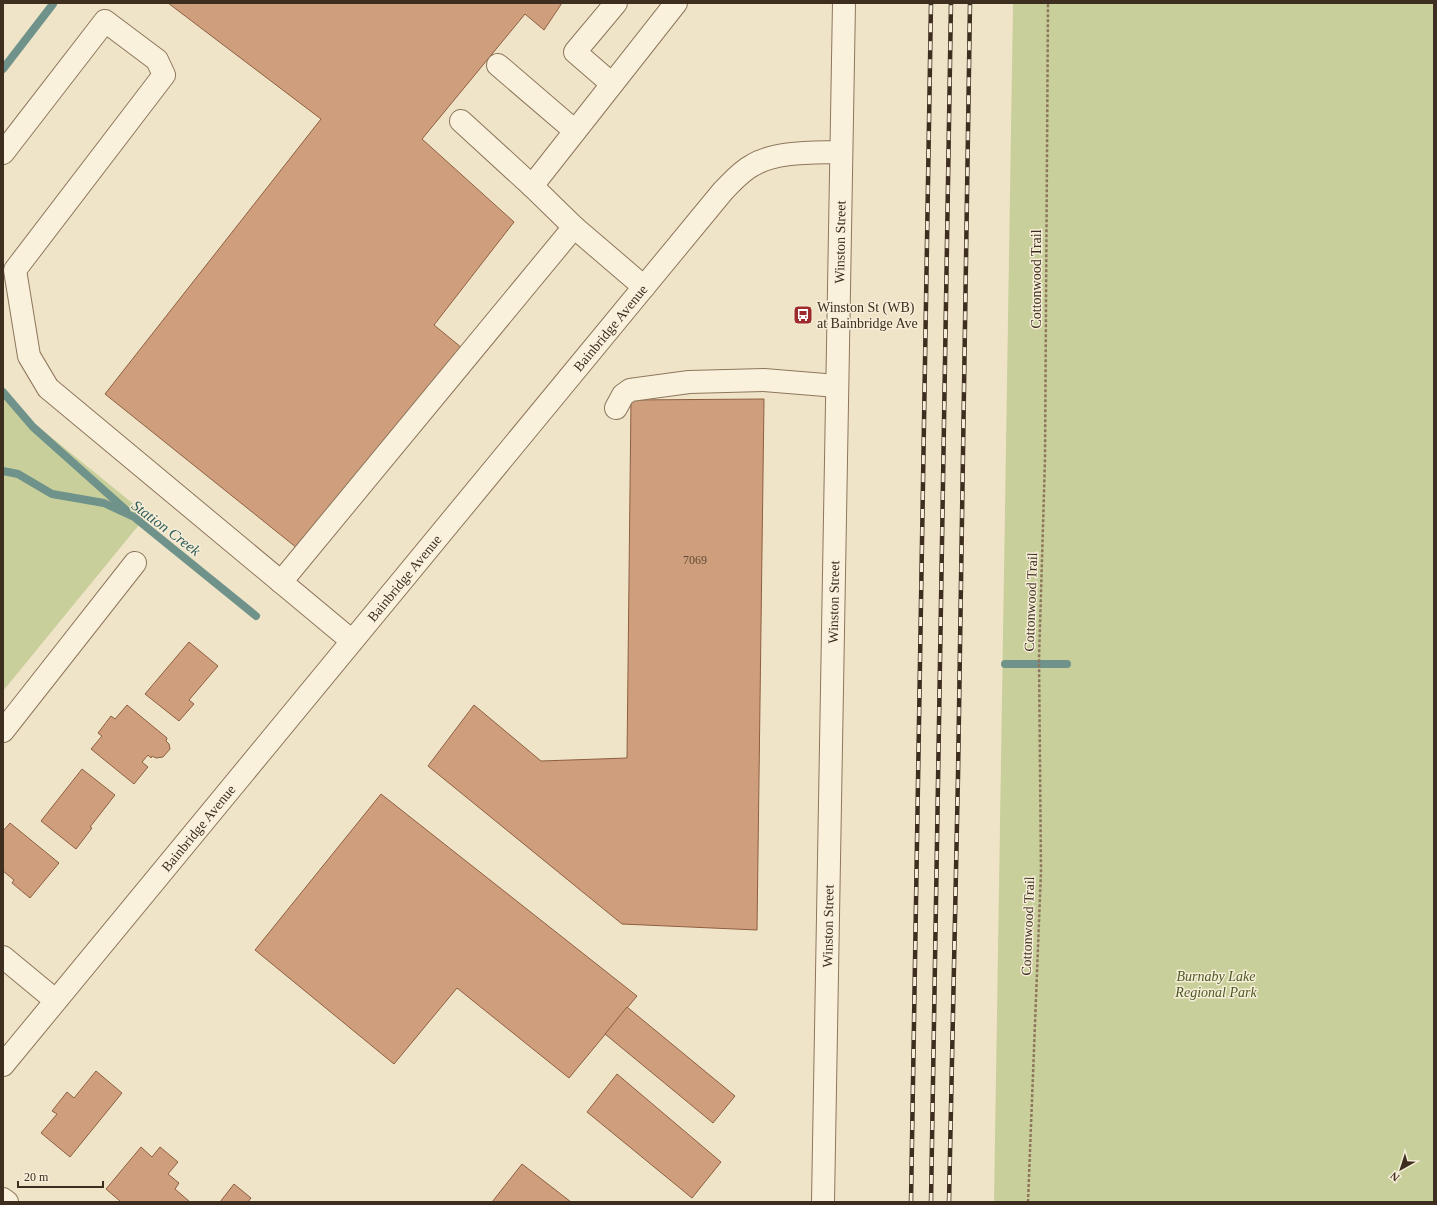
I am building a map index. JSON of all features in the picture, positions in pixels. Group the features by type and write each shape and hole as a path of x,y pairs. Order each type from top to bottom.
{"street":[{"path":"612,84 575,52 616,3"},
{"path":"532,186 676,3"},
{"name":"Winston Street","path":"823,1202 844,3"},
{"path":"3,152 106,12 157,60 164,75 15,270 29,356 48,388 352,641"},
{"path":"498,66 575,132"},
{"path":"460,121 532,186 574,227 644,287"},
{"name":"Bainbridge Avenue","path":"3,1065 723,191 753,164 770,158 790,154 841,152"},
{"path":"281,582 574,227"},
{"path":"616,408 623,395 630,390 689,382 764,380 837,386"},
{"path":"3,731 135,563"},
{"path":"3,957 55,1000"},
{"path":"3,1199 7,1202"}],"path":[{"name":"Cottonwood Trail","path":"1028,1202 1040,871 1039,658 1045,459 1048,3"}],"green space":[{"name":"Burnaby Lake Regional Park","path":"1013,3 1434,3 1434,1202 994,1202"},
{"path":"3,398 147,515 3,691"}],"building":[{"path":"168,3 562,3 544,30 525,14 422,139 514,222 434,325 462,348 297,548 105,394 321,119"},
{"path":"764,399 757,930 622,924 428,766 474,705 541,761 627,758 631,400"},
{"path":"189,642 218,666 189,700 194,704 179,721 145,694"},
{"path":"127,705 167,738 166,741 169,744 170,749 163,757 156,758 152,756 151,758 148,755 142,762 148,767 134,784 91,749 102,736 98,733 111,716 115,719"},
{"path":"82,769 115,795 90,827 92,828 76,849 41,821"},
{"path":"381,794 637,996 569,1078 457,988 394,1064 255,950"},
{"path":"10,823 59,863 30,898 12,883 14,880 3,871 3,831"},
{"path":"627,1007 735,1096 713,1123 605,1034"},
{"path":"96,1071 122,1093 70,1157 41,1133 57,1114 52,1111 67,1092 74,1098"},
{"path":"617,1074 721,1162 692,1198 587,1112"},
{"path":"141,1147 152,1157 160,1147 178,1162 168,1174 179,1183 175,1189 190,1202 121,1202 106,1189"},
{"path":"522,1164 571,1202 492,1202"},
{"path":"234,1184 251,1198 248,1202 220,1202"}],"waterway":[{"path":"3,69 53,4"},
{"path":"3,392 33,427 126,510"},
{"name":"Station Creek","path":"3,471 18,474 52,494 104,503 134,517 256,616"},
{"path":"1005,664 1067,664"}],"railway":[{"path":"911,1202 931,3"},
{"path":"931,1202 951,3"},
{"path":"949,1202 958,776 970,3"}],"place":[{"name":"Winston St (WB) at Bainbridge Ave","path":"803,315"}]}
